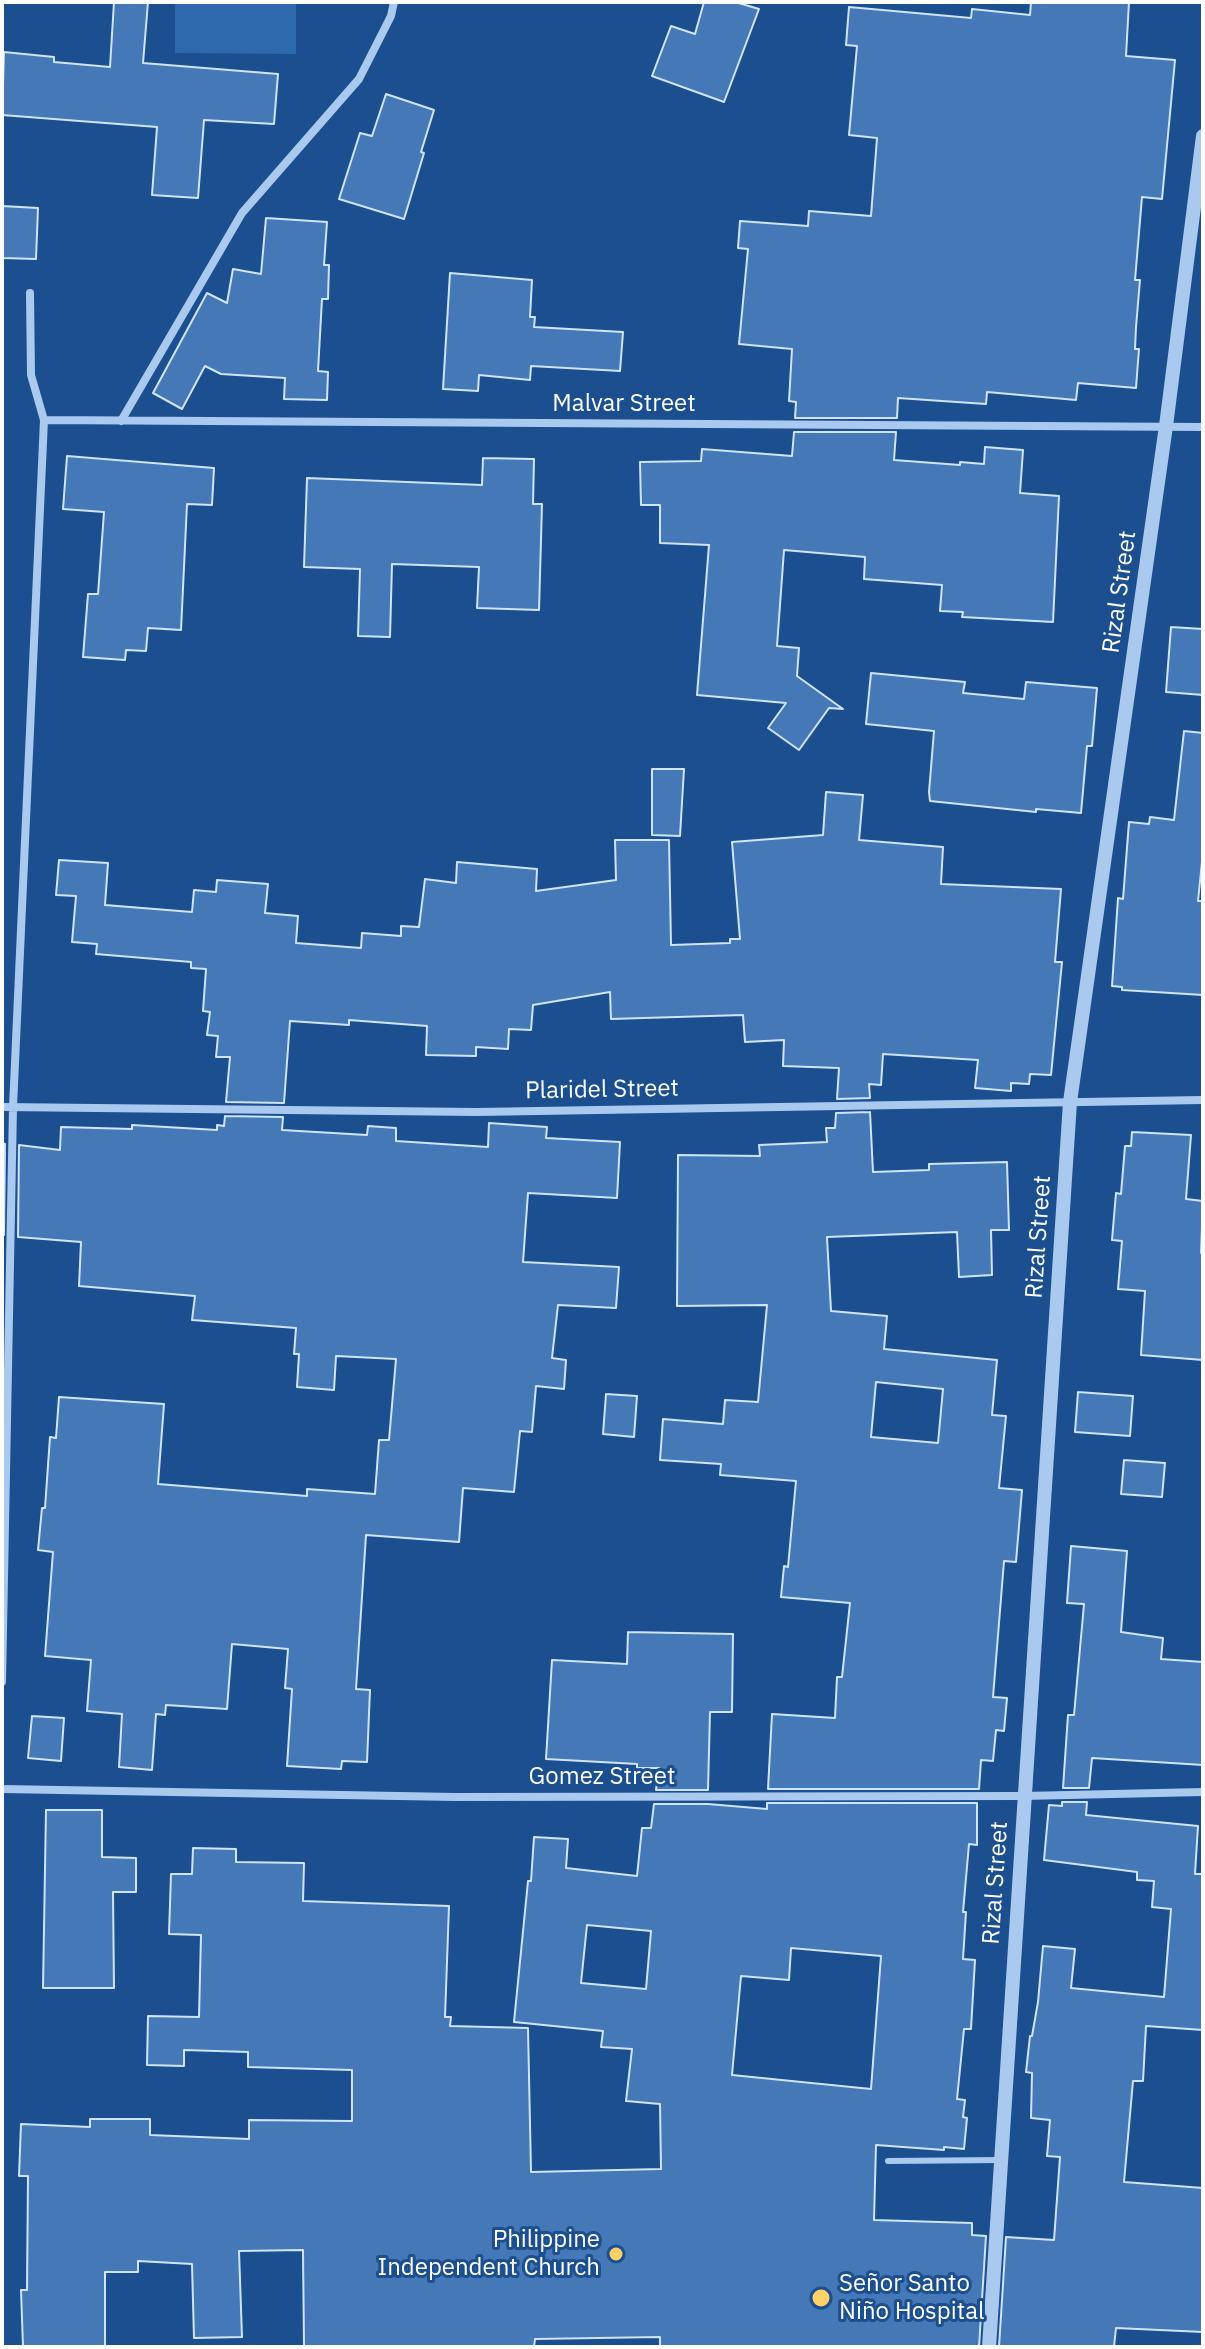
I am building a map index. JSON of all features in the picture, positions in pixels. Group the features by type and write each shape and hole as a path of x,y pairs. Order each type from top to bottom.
{"street":[{"path":"121,421 242,213 359,79 391,16 394,2"},
{"name":"Rizal Street","path":"989,2347 1070,1102 1166,426 1203,136"},
{"path":"2,1682 5,1327 44,420 31,375 30,293"},
{"name":"Malvar Street","path":"44,420 1203,427"},
{"name":"Plaridel Street","path":"2,1107 477,1112 1203,1100"},
{"name":"Gomez Street","path":"2,1789 455,1797 1023,1796 1203,1792"}],"lane":[{"path":"888,2161 1001,2160"}],"shaded area":[{"path":"175,2 296,2 296,54 175,53"}],"building":[{"path":"114,2 148,2 143,63 278,74 274,124 204,120 198,198 152,195 157,127 2,115 4,52 54,57 54,62 110,67"},
{"path":"704,2 735,2 759,9 724,102 652,76 671,26 695,34"},
{"path":"1031,2 1129,2 1126,56 1175,60 1162,199 1142,197 1135,280 1140,280 1135,349 1139,349 1136,388 1078,383 1076,400 987,392 986,404 898,398 897,418 795,418 796,402 789,401 792,349 739,344 748,249 738,248 740,221 808,226 809,211 871,216 877,138 849,135 857,46 846,45 849,7 971,18 972,9 1030,15"},
{"path":"386,94 434,110 404,219 339,199 360,133 372,136"},
{"path":"2,206 38,208 36,259 2,258"},
{"path":"266,218 327,222 324,265 329,265 328,299 322,299 318,371 328,372 327,400 284,399 285,378 221,374 205,366 182,409 153,393 207,293 227,303 233,269 261,274"},
{"path":"450,273 532,280 530,317 535,317 534,327 623,332 620,371 531,366 530,380 479,375 478,391 443,389"},
{"path":"794,432 896,432 894,460 984,464 985,447 1023,450 1020,493 1059,496 1053,622 962,617 963,612 940,611 942,585 864,579 865,557 784,550 777,646 799,648 797,676 843,709 829,708 799,750 768,728 786,703 697,695 709,545 660,543 660,505 641,505 640,462 701,461 702,449 792,456"},
{"path":"67,456 214,468 212,505 187,504 181,630 148,628 146,651 126,650 125,660 83,657 88,594 98,594 104,512 63,509"},
{"path":"483,458 534,459 533,504 542,504 539,610 477,608 479,567 392,564 390,637 358,636 360,569 304,567 307,478 482,485"},
{"path":"1171,627 1203,629 1203,695 1166,692"},
{"path":"871,673 965,682 963,693 1024,699 1026,682 1097,688 1092,746 1087,746 1081,813 1036,809 1036,812 930,801 934,731 866,724"},
{"path":"1184,731 1203,733 1203,852 1198,901 1203,901 1203,995 1122,990 1122,987 1112,986 1118,898 1123,899 1129,822 1149,824 1150,817 1174,820"},
{"path":"652,769 684,769 680,836 652,835"},
{"path":"826,792 863,795 859,840 943,847 941,884 1061,889 1055,962 1062,962 1051,1075 1030,1074 1029,1084 1011,1083 1011,1091 975,1088 978,1060 883,1054 881,1085 869,1084 870,1098 837,1099 839,1068 783,1066 784,1040 745,1042 743,1015 611,1019 610,992 533,1005 531,1030 509,1029 508,1049 476,1047 476,1056 426,1055 427,1026 349,1020 349,1025 290,1021 284,1103 226,1102 230,1057 216,1057 218,1036 207,1035 210,1012 203,1011 206,969 191,968 191,962 96,954 97,944 72,942 76,896 56,895 59,860 108,863 105,905 192,912 194,890 216,892 217,880 268,884 265,913 298,916 296,943 361,948 362,933 401,936 401,926 419,927 425,879 456,883 457,862 537,869 536,891 616,880 615,840 669,840 671,945 730,943 730,939 740,939 732,842 823,835"},
{"path":"870,1112 873,1172 929,1170 929,1164 1007,1162 1009,1230 991,1230 992,1275 959,1277 957,1232 827,1237 831,1311 887,1316 884,1349 997,1360 992,1415 1006,1416 999,1488 1022,1490 1016,1562 1004,1561 993,1697 1007,1698 1004,1731 996,1730 993,1761 981,1760 979,1789 768,1789 772,1714 835,1718 837,1677 842,1677 850,1603 781,1597 784,1566 788,1567 796,1481 720,1475 721,1464 660,1460 663,1419 723,1424 725,1400 758,1402 767,1305 677,1306 678,1155 760,1156 759,1145 827,1142 826,1128 835,1128 836,1113","holes":["876,1382 943,1389 938,1443 871,1437"]},
{"path":"225,1116 283,1117 282,1130 367,1135 368,1126 396,1128 396,1141 488,1147 489,1123 547,1127 546,1138 620,1142 617,1198 528,1193 523,1262 619,1267 616,1308 558,1305 552,1358 566,1360 564,1389 536,1386 532,1432 520,1431 514,1492 463,1488 459,1542 366,1535 356,1689 370,1690 367,1762 342,1761 341,1769 287,1766 292,1689 285,1688 288,1649 232,1644 227,1709 166,1705 165,1715 156,1714 152,1770 119,1767 122,1714 87,1711 91,1660 45,1656 53,1552 38,1550 42,1508 45,1508 50,1437 56,1438 59,1397 164,1404 158,1484 307,1496 307,1489 375,1494 379,1440 389,1440 396,1359 336,1356 334,1390 297,1387 299,1354 294,1354 296,1328 192,1320 195,1296 79,1286 81,1242 18,1237 19,1145 60,1150 61,1127 132,1129 132,1125 217,1130 217,1125 224,1126"},
{"path":"1132,1132 1191,1135 1186,1199 1203,1201 1203,1360 1141,1355 1145,1291 1118,1289 1122,1241 1112,1240 1116,1193 1121,1194 1125,1146 1131,1146"},
{"path":"2,1143 5,1144 4,1235 2,1235"},
{"path":"1078,1392 1133,1396 1130,1436 1075,1432"},
{"path":"606,1394 637,1396 634,1437 603,1434"},
{"path":"1124,1460 1165,1463 1162,1497 1121,1494"},
{"path":"1071,1546 1127,1551 1121,1632 1163,1638 1161,1659 1203,1662 1203,1765 1092,1758 1089,1788 1063,1788 1068,1715 1074,1715 1084,1604 1067,1603"},
{"path":"628,1632 733,1634 732,1712 710,1712 708,1790 656,1790 659,1768 546,1759 552,1660 627,1664"},
{"path":"32,1716 64,1718 61,1761 28,1758"},
{"path":"1062,1802 1087,1802 1086,1815 1198,1826 1195,1874 1203,1874 1203,2030 1146,2026 1143,2081 1133,2081 1124,2182 1203,2188 1203,2332 1116,2328 1114,2347 999,2347 1006,2237 1054,2240 1060,2157 1047,2156 1050,2120 1031,2118 1032,2073 1026,2072 1038,2002 1043,1946 1075,1949 1071,1988 1164,1997 1171,1909 1152,1907 1154,1881 1137,1880 1137,1872 1044,1860 1049,1805 1062,1806"},
{"path":"767,1803 977,1803 977,1845 969,1844 963,1912 966,1912 963,1959 975,1960 971,2029 964,2029 957,2099 965,2100 964,2149 876,2145 874,2220 972,2223 972,2235 986,2236 979,2347 660,2347 660,2337 535,2339 534,2347 304,2347 303,2250 239,2251 242,2337 194,2338 192,2264 138,2261 138,2272 105,2272 105,2347 23,2347 21,2290 27,2290 28,2176 19,2176 21,2124 90,2127 90,2119 150,2119 150,2135 249,2139 249,2120 352,2121 352,2070 248,2067 248,2052 184,2050 184,2066 147,2065 148,2016 199,2017 201,1935 169,1934 171,1874 192,1874 193,1848 236,1849 236,1862 304,1863 303,1901 449,1906 445,2017 451,2017 450,2026 528,2028 531,2172 661,2169 660,2104 626,2101 632,2049 601,2047 603,2031 514,2022 534,1837 568,1839 566,1868 637,1876 642,1828 651,1828 654,1804 767,1809","holes":["587,1925 651,1931 646,1989 581,1983","791,1948 881,1956 871,2089 732,2075 741,1976 789,1980"]},
{"path":"46,1810 102,1810 102,1857 136,1858 136,1892 113,1892 114,1988 43,1988"}],"place":[{"name":"Philippine Independent Church","path":"616,2254"},
{"name":"Señor Santo Niño Hospital","path":"821,2298"}]}
